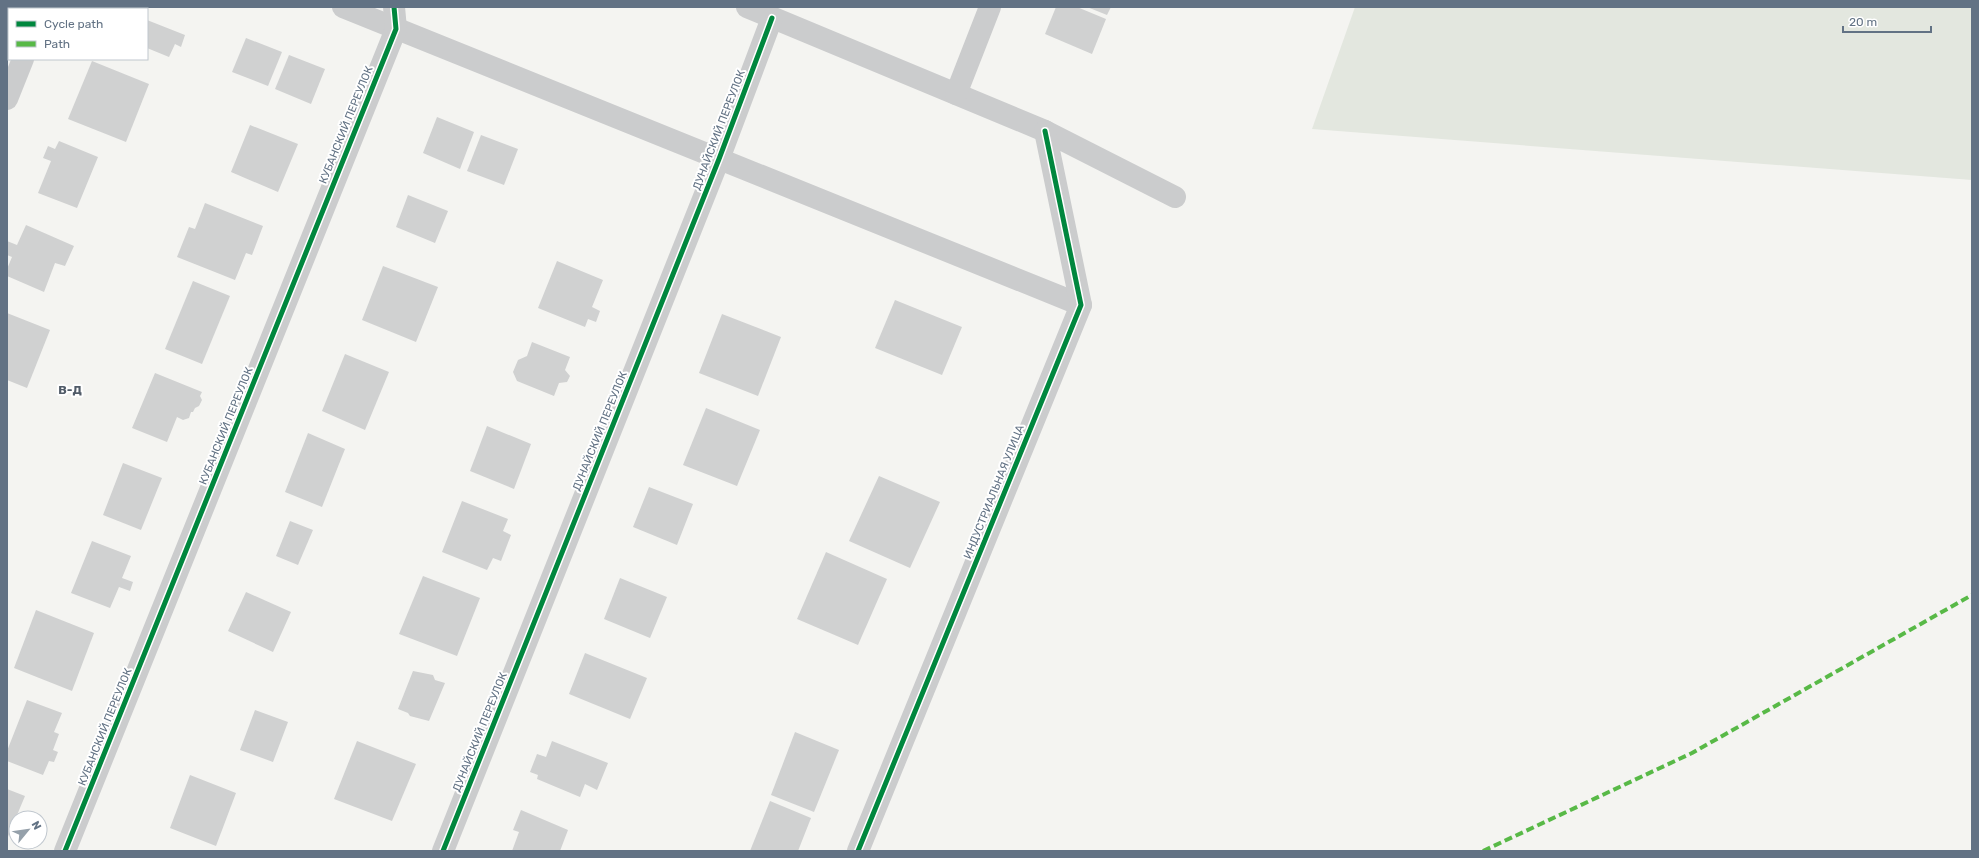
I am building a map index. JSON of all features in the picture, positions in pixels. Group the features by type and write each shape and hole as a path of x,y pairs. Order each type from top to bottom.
{"street":[{"path":"343,7 1081,305"},
{"name":"КУБАНСКИЙ ПЕРЕУЛОК","path":"65,851 396,29 394,7"},
{"path":"747,7 1045,131 1175,197"},
{"path":"956,94 990,7"},
{"name":"ДУНАЙСКИЙ ПЕРЕУЛОК","path":"443,851 720,159 772,18"},
{"path":"7,99 23,60"},
{"path":"1045,131 1081,305"},
{"name":"ИНДУСТРИАЛЬНАЯ УЛИЦА","path":"858,851 1081,305"}],"shaded area":[{"path":"1355,7 1972,7 1972,180 1312,129"}],"building":[{"path":"1056,7 1077,7 1106,19 1092,54 1045,34"},
{"path":"1087,7 1111,7 1107,15"},
{"path":"148,20 185,35 181,47 175,44 169,57 148,48"},
{"path":"246,38 282,52 268,86 232,72"},
{"path":"289,55 325,69 311,104 275,89"},
{"path":"92,61 149,84 126,142 68,119"},
{"path":"437,117 474,132 460,169 423,153"},
{"path":"250,125 298,144 278,192 231,172"},
{"path":"481,135 518,149 504,185 467,171"},
{"path":"59,141 98,157 77,208 38,193 51,161 43,158 48,146 55,149"},
{"path":"408,195 448,211 435,243 396,227"},
{"path":"205,203 263,226 252,255 246,253 235,280 177,257 189,227 195,229"},
{"path":"26,225 74,246 65,266 55,263 44,292 7,276 7,269 12,257 7,255 7,241 17,245"},
{"path":"557,261 603,280 592,307 600,311 596,322 588,319 585,327 538,308"},
{"path":"383,266 438,287 416,342 362,320"},
{"path":"193,281 230,296 202,364 165,349"},
{"path":"895,300 962,327 942,375 875,348"},
{"path":"7,313 50,330 27,388 7,380"},
{"path":"722,314 781,337 758,396 699,373"},
{"path":"532,342 570,357 565,370 570,376 567,382 559,383 554,396 517,381 513,372 518,360 527,356"},
{"path":"345,354 389,372 365,430 322,411"},
{"path":"155,373 202,392 200,396 202,400 199,406 191,412 189,418 183,420 177,417 167,442 132,428"},
{"path":"706,408 760,430 737,486 683,465"},
{"path":"487,426 531,444 514,489 470,471"},
{"path":"308,433 345,449 322,507 285,492"},
{"path":"123,463 162,478 141,530 103,515"},
{"path":"879,476 940,502 910,568 849,541"},
{"path":"649,487 693,504 677,545 633,527"},
{"path":"462,501 508,519 503,531 511,535 501,561 493,558 487,570 442,552"},
{"path":"290,521 313,530 298,565 276,556"},
{"path":"92,541 131,556 122,578 133,582 130,591 119,587 110,608 71,593"},
{"path":"826,552 887,579 858,645 797,619"},
{"path":"423,576 480,598 457,656 399,634"},
{"path":"620,578 667,597 650,638 604,619"},
{"path":"246,592 291,612 273,652 228,631"},
{"path":"36,610 94,633 72,691 14,668"},
{"path":"585,653 647,678 630,719 569,694"},
{"path":"413,671 433,675 435,680 445,683 429,721 410,716 408,713 398,709"},
{"path":"27,700 62,713 54,732 59,734 53,750 58,752 54,762 49,761 43,775 7,761 7,751"},
{"path":"255,710 288,722 273,762 240,750"},
{"path":"795,732 839,750 814,812 771,795"},
{"path":"357,741 416,764 392,821 334,799"},
{"path":"552,741 608,763 597,790 585,784 580,797 537,779 538,775 530,772 537,754 546,757"},
{"path":"190,775 236,793 216,846 170,828"},
{"path":"7,789 25,796 19,810 8,810 7,839"},
{"path":"770,801 811,818 798,851 750,851"},
{"path":"521,810 568,830 560,851 512,851 519,832 513,830"}],"marked path":[{"path":"1483,851 1692,753 1972,595"}],"cycle path":[{"path":"65,851 396,29 394,7"},
{"path":"443,851 719,159 772,18"},
{"path":"858,851 1081,305 1045,131"}],"district":[{"name":"В-Д","path":"70,390"}]}
